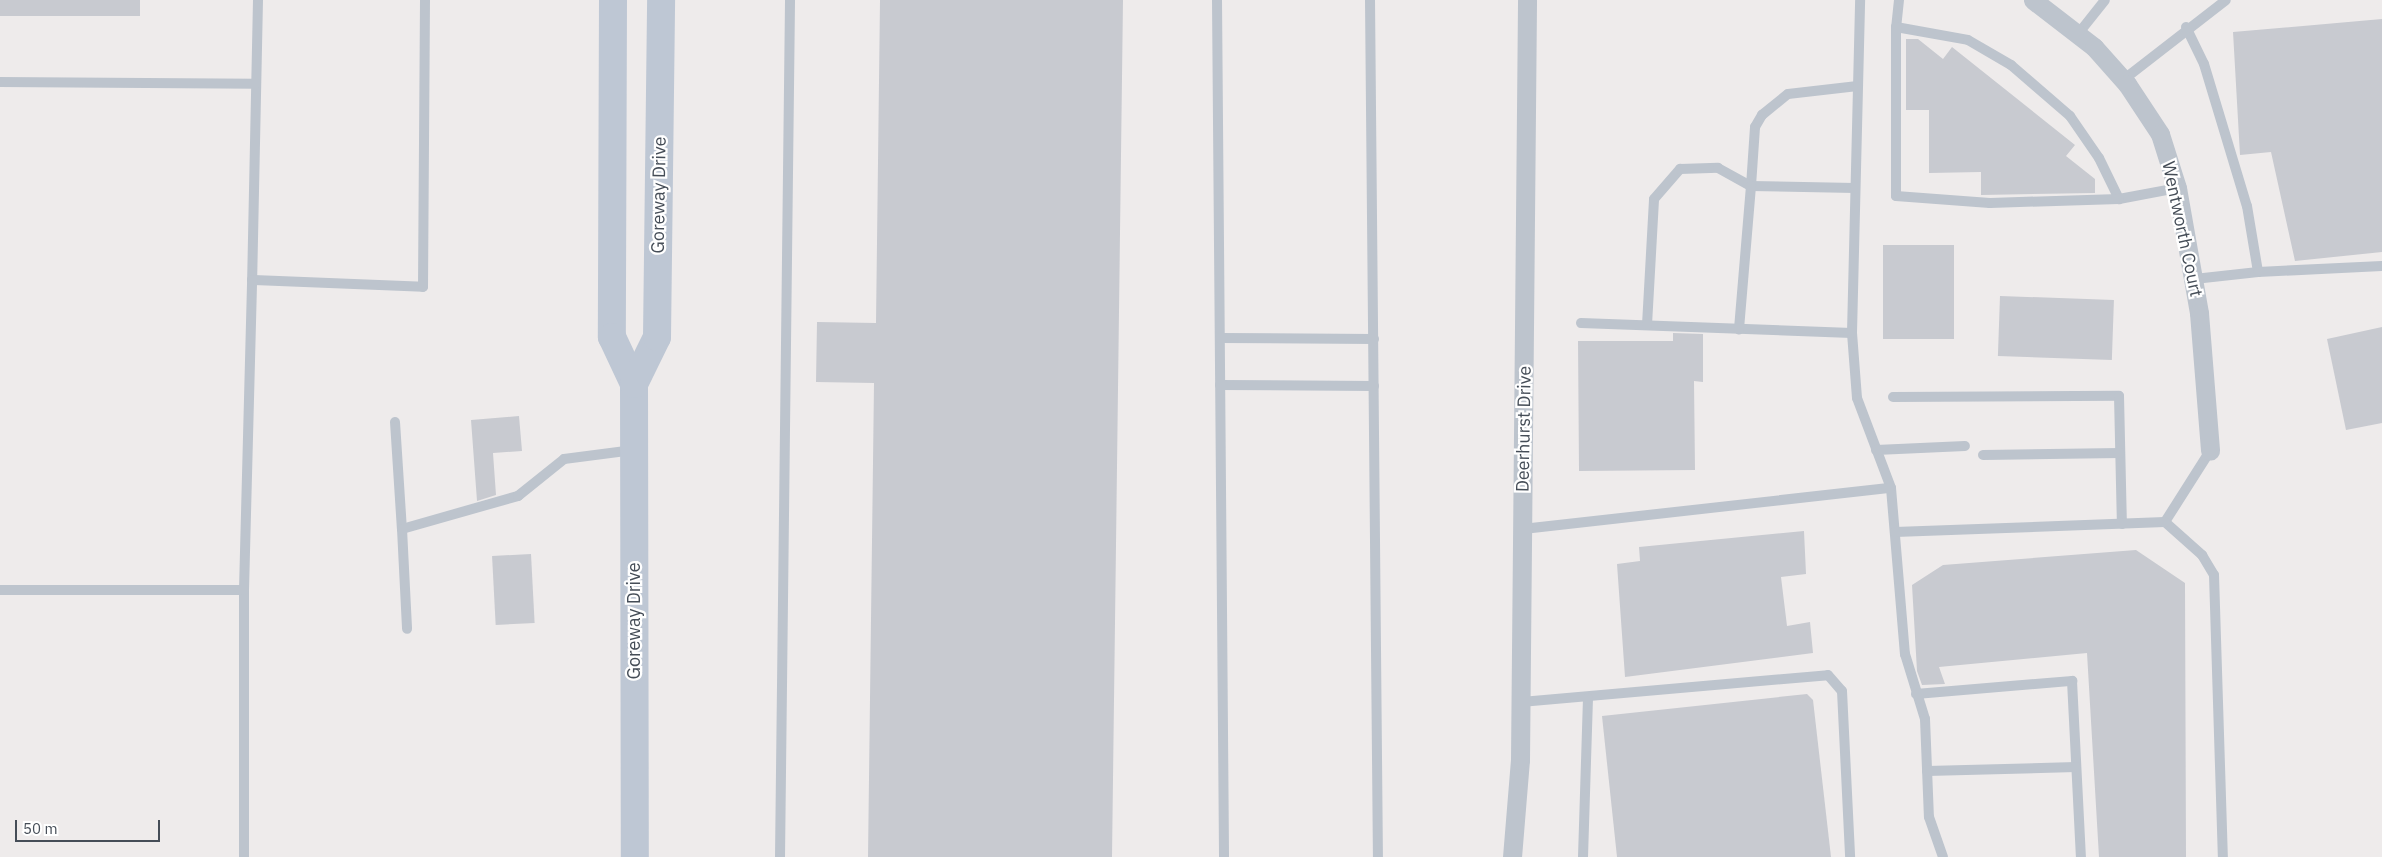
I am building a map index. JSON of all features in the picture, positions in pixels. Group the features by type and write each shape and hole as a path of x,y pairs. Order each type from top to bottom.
{"main road":[{"name":"Goreway Drive","path":"613,0 612,337 634,384 635,857"},
{"name":"Goreway Drive","path":"634,384 657,337 661,0"}],"street":[{"name":"Deerhurst Drive","path":"1512,857 1521,702 1528,0"},
{"name":"Wentworth Court","path":"2033,0 2078,34 2123,80 2160,134 2177,188 2194,279 2210,451"}],"lane":[{"path":"244,857 244,590 258,0"},
{"path":"252,280 423,287 425,0"},
{"path":"780,857 790,0"},
{"path":"1217,0 1224,857"},
{"path":"1370,0 1378,857"},
{"path":"1860,0 1852,333 1857,398 1891,488 1905,654 1925,719 1929,817 1943,857"},
{"path":"1899,0 1896,27 1896,196 1990,203 2119,199 2177,188"},
{"path":"2078,34 2105,0"},
{"path":"2123,80 2220,1"},
{"path":"1896,27 1968,40 2011,65 2070,116 2099,158 2119,199"},
{"path":"2186,27 2204,64 2247,206 2258,272"},
{"path":"0,82 256,84"},
{"path":"1739,329 1755,127 1762,115 1788,94 1858,86"},
{"path":"1647,325 1654,199 1665,182 1680,168 1718,168 1751,186 1856,188"},
{"path":"2194,279 2258,272 2382,266"},
{"path":"1581,323 1852,333"},
{"path":"1220,338 1374,339"},
{"path":"1220,385 1374,386"},
{"path":"1893,397 2119,396 2122,524"},
{"path":"395,422 407,629"},
{"path":"1876,450 1965,446"},
{"path":"402,529 518,496 564,459 634,450"},
{"path":"2165,522 2210,451"},
{"path":"1982,455 2120,453"},
{"path":"1523,529 1891,488"},
{"path":"1895,532 2165,522 2202,555 2214,575 2223,857"},
{"path":"0,590 244,590"},
{"path":"1521,702 1588,698 1828,675 1842,692 1850,857"},
{"path":"1916,694 2072,681 2080,857"},
{"path":"1583,857 1588,698"},
{"path":"1927,772 2076,767"}],"building":[{"path":"0,0 140,0 140,16 0,16"},
{"path":"880,0 1123,0 1112,857 868,857 874,383 816,382 817,322 876,323"},
{"path":"2382,19 2382,252 2295,261 2271,152 2240,155 2233,32"},
{"path":"1906,39 1918,39 1943,59 1952,47 2075,145 2066,156 2095,179 2095,193 1981,195 1981,172 1929,173 1929,110 1906,110"},
{"path":"1883,245 1954,245 1954,339 1883,339"},
{"path":"2000,296 2114,300 2112,360 1998,356"},
{"path":"2382,327 2382,423 2346,430 2327,339"},
{"path":"1673,333 1703,334 1703,382 1694,381 1695,470 1579,471 1578,341 1673,341"},
{"path":"519,416 522,451 493,453 496,495 477,501 471,420"},
{"path":"1804,531 1806,574 1781,577 1787,626 1810,622 1813,653 1625,677 1617,564 1640,561 1639,547"},
{"path":"2136,550 2185,583 2186,857 2099,857 2087,653 1939,667 1945,684 1922,685 1917,671 1912,585 1943,565"},
{"path":"531,554 535,623 496,625 492,556"},
{"path":"1807,694 1813,700 1831,857 1617,857 1602,716"}]}
